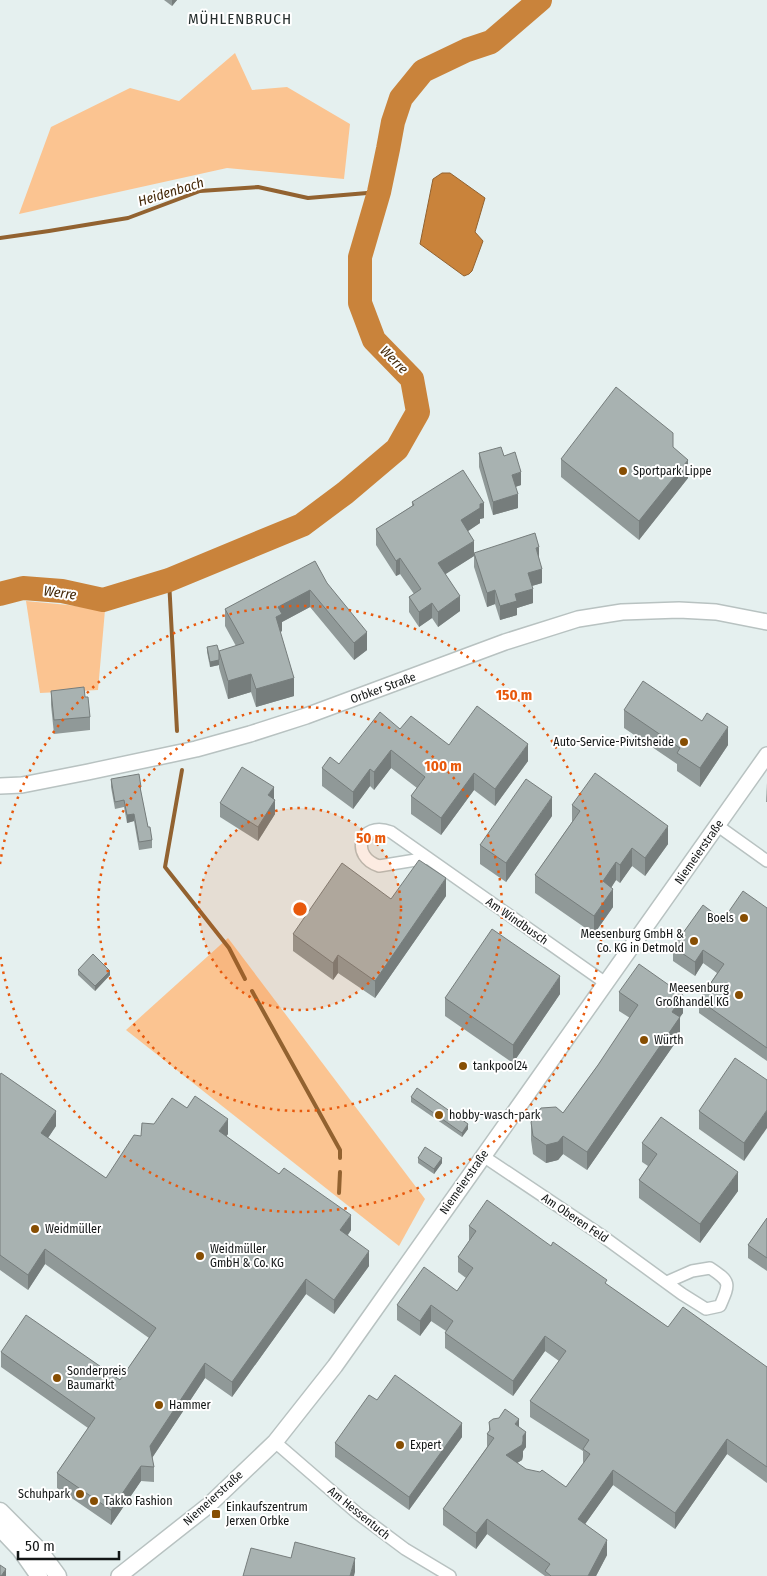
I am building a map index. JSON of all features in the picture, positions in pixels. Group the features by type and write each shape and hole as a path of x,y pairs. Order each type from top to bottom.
{"main road":[{"path":"0,1511 39,1550 58,1576"},
{"path":"0,1528 20,1549 39,1576"}],"street":[{"name":"Orbker Straße","path":"0,786 22,785 88,772 196,749 250,734 306,716 504,642 578,619 622,612 679,610 716,612 767,622"},
{"name":"Niemeierstraße","path":"105,1576 120,1574 209,1505 275,1442 335,1366 607,984 767,755"},
{"path":"718,826 767,861"},
{"name":"Am Windbusch","path":"428,858 379,866 372,864 366,858 362,852 362,842 365,834 373,829 382,828 392,832 607,984"},
{"name":"Am Oberen Feld","path":"483,1156 601,1235 682,1294 706,1309 720,1306 727,1290 727,1282 723,1276 710,1268 692,1271 667,1282"},
{"name":"Am Hessentuch","path":"275,1442 357,1513 405,1550 450,1576"}],"shaded area":[{"path":"235,53 252,90 287,87 350,124 344,179 227,168 19,214 51,127 130,88 179,101"},
{"path":"442,173 450,173 485,198 475,232 483,241 472,271 464,276 420,244 433,179"},
{"path":"26,601 105,610 98,690 40,693"},
{"path":"228,938 425,1199 399,1246 126,1030"}],"building":[{"name":"Sportpark Lippe","path":"616,387 673,433 673,447 688,460 639,521 561,459"},
{"path":"501,447 504,456 515,452 521,472 512,475 518,494 493,502 479,453"},
{"path":"463,470 484,503 480,504 480,508 461,520 474,541 438,563 460,596 438,612 432,603 419,612 409,597 421,589 400,558 396,561 376,529 414,505 412,502"},
{"path":"535,533 539,547 536,548 542,569 528,573 533,589 515,594 517,601 500,606 495,590 487,593 474,553"},
{"path":"315,561 327,583 367,632 354,643 310,590 278,607 282,614 276,617 294,678 256,689 251,674 228,681 219,651 244,643 225,609"},
{"path":"217,645 219,660 210,662 207,647"},
{"path":"643,681 702,721 707,713 728,727 700,768 677,753 680,748 624,710"},
{"path":"84,687 85,697 88,697 90,717 54,720 51,691"},
{"path":"477,706 528,744 495,789 474,773 441,818 411,796 425,777 391,750 374,772 370,769 353,792 322,768 330,757 339,764 380,712 400,729 411,716 449,745"},
{"path":"242,767 274,787 268,795 275,800 258,827 220,803"},
{"path":"595,773 668,826 645,858 632,848 620,865 616,862 603,881 613,889 594,916 535,875 580,811 572,805"},
{"path":"139,774 140,787 152,840 139,842 134,814 127,815 124,800 115,802 111,779"},
{"path":"526,779 552,797 506,863 480,845"},
{"path":"419,860 446,878 375,981 338,955 333,963 293,934 342,863 391,899"},
{"name":"Meesenburg Großhandel KG","path":"743,891 767,908 767,1048 699,1000 724,964 703,950 695,962 673,947 703,905 723,920"},
{"path":"492,929 560,976 513,1045 445,998"},
{"path":"93,954 110,971 95,986 78,970"},
{"path":"639,964 683,995 672,1012 680,1017 587,1152 563,1136 558,1142 546,1145 533,1136 531,1122 541,1108 556,1107 563,1113 598,1065 638,1005 619,992"},
{"path":"735,1058 767,1080 767,1110 744,1143 699,1111"},
{"path":"1,1073 56,1111 41,1133 106,1178 134,1135 141,1136 142,1123 154,1124 172,1098 187,1108 195,1096 228,1119 219,1131 279,1174 284,1168 351,1215 340,1230 369,1251 334,1300 306,1279 232,1382 205,1363 150,1446 154,1467 141,1466 111,1510 57,1473 95,1418 1,1352 26,1315 120,1380 156,1328 45,1249 28,1275 0,1255"},
{"path":"417,1088 468,1124 462,1133 411,1097"},
{"path":"661,1117 738,1172 700,1224 639,1180 657,1154 642,1143"},
{"path":"425,1147 442,1158 434,1169 418,1158"},
{"path":"487,1200 551,1246 553,1242 607,1280 605,1283 668,1327 683,1307 767,1367 767,1467 727,1439 675,1513 613,1470 578,1519 607,1540 588,1576 551,1576 545,1571 550,1564 487,1519 476,1533 443,1509 494,1438 487,1434 490,1430 489,1422 499,1418 505,1409 519,1419 515,1424 526,1432 523,1436 522,1445 506,1455 526,1469 540,1472 542,1470 566,1487 590,1454 583,1449 589,1440 530,1401 566,1351 545,1336 513,1381 445,1333 453,1321 431,1305 420,1321 397,1305 424,1267 457,1291 473,1268 458,1257 476,1231 469,1226"},
{"path":"767,1218 767,1258 748,1245"},
{"name":"Expert","path":"395,1375 462,1423 409,1497 335,1443 369,1395 377,1400"},
{"path":"295,1542 355,1558 350,1576 243,1576 251,1548 291,1558"},
{"path":"0,1565 6,1569 1,1576 0,1576"}],"waterway":[{"name":"Werre","path":"0,594 23,588 62,591 103,600 169,580 302,525 345,493 397,449 418,412 412,379 374,340 360,303 360,257 379,192 393,122 401,98 423,71 467,50 491,42 540,0"},
{"name":"Heidenbach","path":"0,238 128,218 200,191 258,187 308,198 379,192"},
{"path":"169,580 177,731"},
{"path":"182,770 165,867 229,948 245,979"},
{"path":"252,991 340,1150 340,1158"},
{"path":"339,1193 340,1172"}],"place":[{"name":"Sportpark Lippe","path":"623,471"},
{"name":"Auto-Service-Pivitsheide","path":"684,742"},
{"name":"Boels","path":"744,918"},
{"name":"Meesenburg GmbH & Co. KG in Detmold","path":"694,941"},
{"name":"Meesenburg Großhandel KG","path":"739,995"},
{"name":"Würth","path":"644,1040"},
{"name":"tankpool24","path":"463,1066"},
{"name":"hobby-wasch-park","path":"439,1115"},
{"name":"Weidmüller","path":"35,1229"},
{"name":"Weidmüller GmbH & Co. KG","path":"200,1256"},
{"name":"Sonderpreis Baumarkt","path":"57,1378"},
{"name":"Hammer","path":"159,1405"},
{"name":"Expert","path":"400,1445"},
{"name":"Schuhpark","path":"80,1494"},
{"name":"Takko Fashion","path":"94,1501"},
{"name":"Einkaufszentrum Jerxen Orbke","path":"216,1514"}],"district":[{"name":"MÜHLENBRUCH","path":"240,19"}]}
